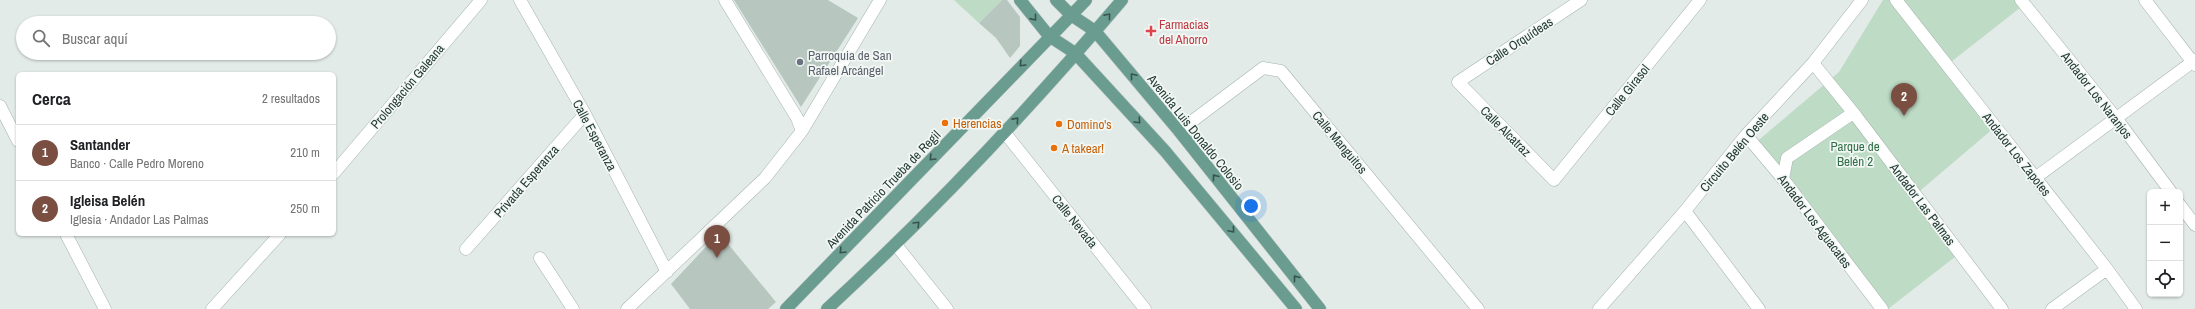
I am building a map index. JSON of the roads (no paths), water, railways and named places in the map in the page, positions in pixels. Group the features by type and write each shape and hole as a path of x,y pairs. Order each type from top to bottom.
{"main road":[{"path":"1020,0 1049,36 1075,54 1165,151 1296,309"},
{"name":"Avenida Luis Donaldo Colosio","path":"1056,0 1071,15 1095,31 1179,131 1320,309"},
{"name":"Avenida Patricio Trueba de Regil","path":"786,309 1049,36 1086,0"},
{"path":"828,309 896,246 1005,133 1122,0"}],"street":[{"name":"Prolongación Galeana","path":"336,171 481,0"},
{"name":"Calle Esperanza","path":"520,0 585,114 667,272"},
{"path":"725,0 797,118 802,131"},
{"path":"627,309 765,178 802,131 880,0"},
{"name":"Calle Orquídeas","path":"1458,82 1581,0"},
{"name":"Calle Girasol","path":"1554,180 1700,0"},
{"name":"Circuito Belén Oeste","path":"1604,307 1685,211 1746,135 1813,63 1862,0"},
{"name":"Andador Los Zapotes","path":"1896,0 2108,269 2136,309"},
{"name":"Andador Los Naranjos","path":"2021,0 2116,118 2169,189"},
{"path":"2036,178 2194,62 2145,0"},
{"name":"Andador Las Palmas","path":"1813,63 1853,113 2002,309"},
{"name":"Calle Manguitos","path":"1179,131 1263,68 1281,71 1478,309"},
{"name":"Calle Alcatraz","path":"1458,82 1554,180"},
{"path":"0,106 16,137"},
{"path":"1783,179 1787,158 1853,113"},
{"name":"Privada Esperanza","path":"466,249 585,114"},
{"name":"Calle Nevada","path":"1005,133 1145,309"},
{"name":"Andador Los Aguacates","path":"1746,135 1783,179 1882,309"},
{"path":"2183,209 2195,225"},
{"path":"1685,211 1759,309"},
{"path":"67,236 105,309"},
{"path":"212,309 278,236"},
{"path":"896,246 947,309"},
{"path":"540,258 573,309"},
{"path":"2052,309 2108,269"}],"place":[{"name":"Farmacias del Ahorro","path":"1151,31"},
{"name":"Parroquia de San Rafael Arcángel","path":"800,62"},
{"name":"Igleisa Belén","path":"1904,116"},
{"name":"Herencias","path":"945,123"},
{"name":"Domino's","path":"1059,124"},
{"name":"A takear!","path":"1054,148"},
{"name":"Santander","path":"717,258"}],"park label":[{"name":"Parque de Belén 2","path":"1855,154"}]}
